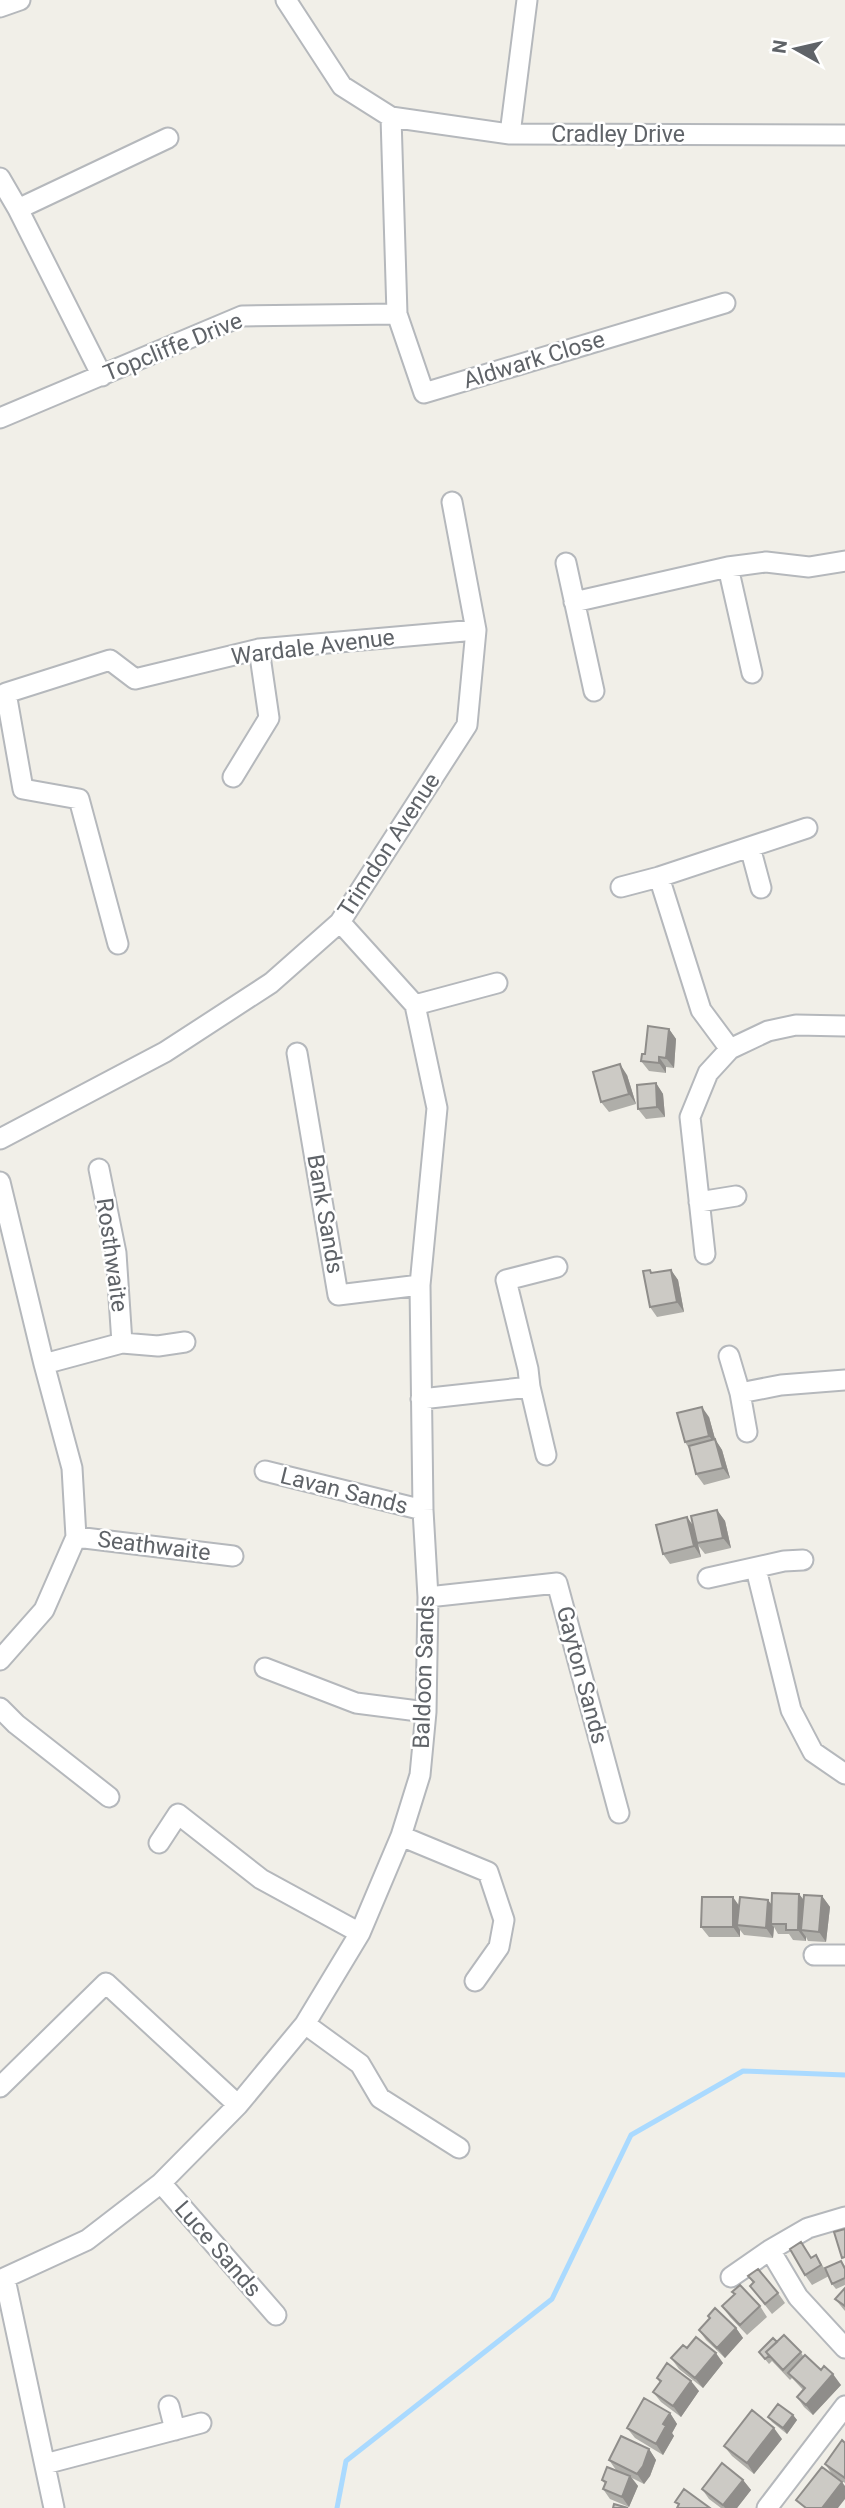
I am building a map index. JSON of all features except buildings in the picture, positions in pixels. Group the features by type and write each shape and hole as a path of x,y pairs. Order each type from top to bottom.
{"street":[{"path":"0,7 20,0"},
{"path":"286,0 342,86 391,117 397,314"},
{"path":"510,134 527,0"},
{"name":"Cradley Drive","path":"391,117 510,134 845,135"},
{"path":"18,209 167,138"},
{"path":"0,178 102,376"},
{"name":"Aldwark Close","path":"397,314 424,393 725,303"},
{"name":"Topcliffe Drive","path":"0,418 242,316 397,314"},
{"name":"Trimdon Avenue","path":"0,1139 166,1052 271,983 340,922 467,725 476,630 452,502"},
{"path":"574,602 728,567 766,562 809,567 845,561"},
{"path":"566,563 594,691"},
{"path":"728,567 752,673"},
{"name":"Wardale Avenue","path":"118,944 79,799 23,789 6,693 110,660 135,679 258,649 476,630"},
{"path":"233,776 269,718 258,649"},
{"path":"621,887 807,828"},
{"path":"750,847 761,888"},
{"path":"659,877 701,1010 730,1049"},
{"name":"Baldoon Sands","path":"2,2279 87,2239 161,2183 238,2105 305,2024 360,1933 401,1836 420,1775 426,1712 428,1597 423,1510 420,1285 437,1108 415,1006 340,922"},
{"path":"415,1006 497,983"},
{"path":"705,1254 690,1117 708,1073 730,1049 768,1031 787,1027 845,1026"},
{"name":"Bank Sands","path":"297,1053 338,1295 420,1285"},
{"name":"Rosthwaite","path":"99,1168 116,1253 122,1343"},
{"path":"0,1182 72,1468 76,1536 44,1610 0,1660"},
{"path":"699,1202 736,1196"},
{"path":"546,1455 506,1280 558,1267"},
{"name":"Rosthwaite","path":"44,1364 122,1343 158,1346 185,1342"},
{"path":"729,1356 740,1393 747,1432"},
{"path":"740,1393 781,1385 845,1380"},
{"path":"421,1399 530,1387"},
{"name":"Lavan Sands","path":"265,1471 423,1510"},
{"name":"Seathwaite","path":"76,1536 233,1556"},
{"path":"708,1578 803,1560"},
{"path":"756,1569 792,1710 813,1752 845,1774"},
{"name":"Gayton Sands","path":"428,1597 557,1583 619,1813"},
{"path":"265,1668 356,1703 426,1712"},
{"path":"0,1708 16,1724 109,1797"},
{"path":"159,1843 178,1814 261,1879 360,1933"},
{"path":"401,1836 488,1872 504,1920 499,1947 475,1981"},
{"path":"814,1955 845,1955"},
{"path":"0,2087 106,1983 238,2105"},
{"path":"305,2024 360,2064 380,2098 459,2148"},
{"name":"Luce Sands","path":"161,2183 275,2315"},
{"path":"730,2277 808,2228 845,2217"},
{"path":"770,2250 798,2297 845,2348"},
{"path":"2,2279 54,2508"},
{"path":"169,2406 175,2430"},
{"path":"767,2508 845,2406"},
{"path":"45,2464 201,2423"}],"waterway":[{"path":"337,2508 346,2461 552,2299 631,2135 743,2071 845,2075"}]}
